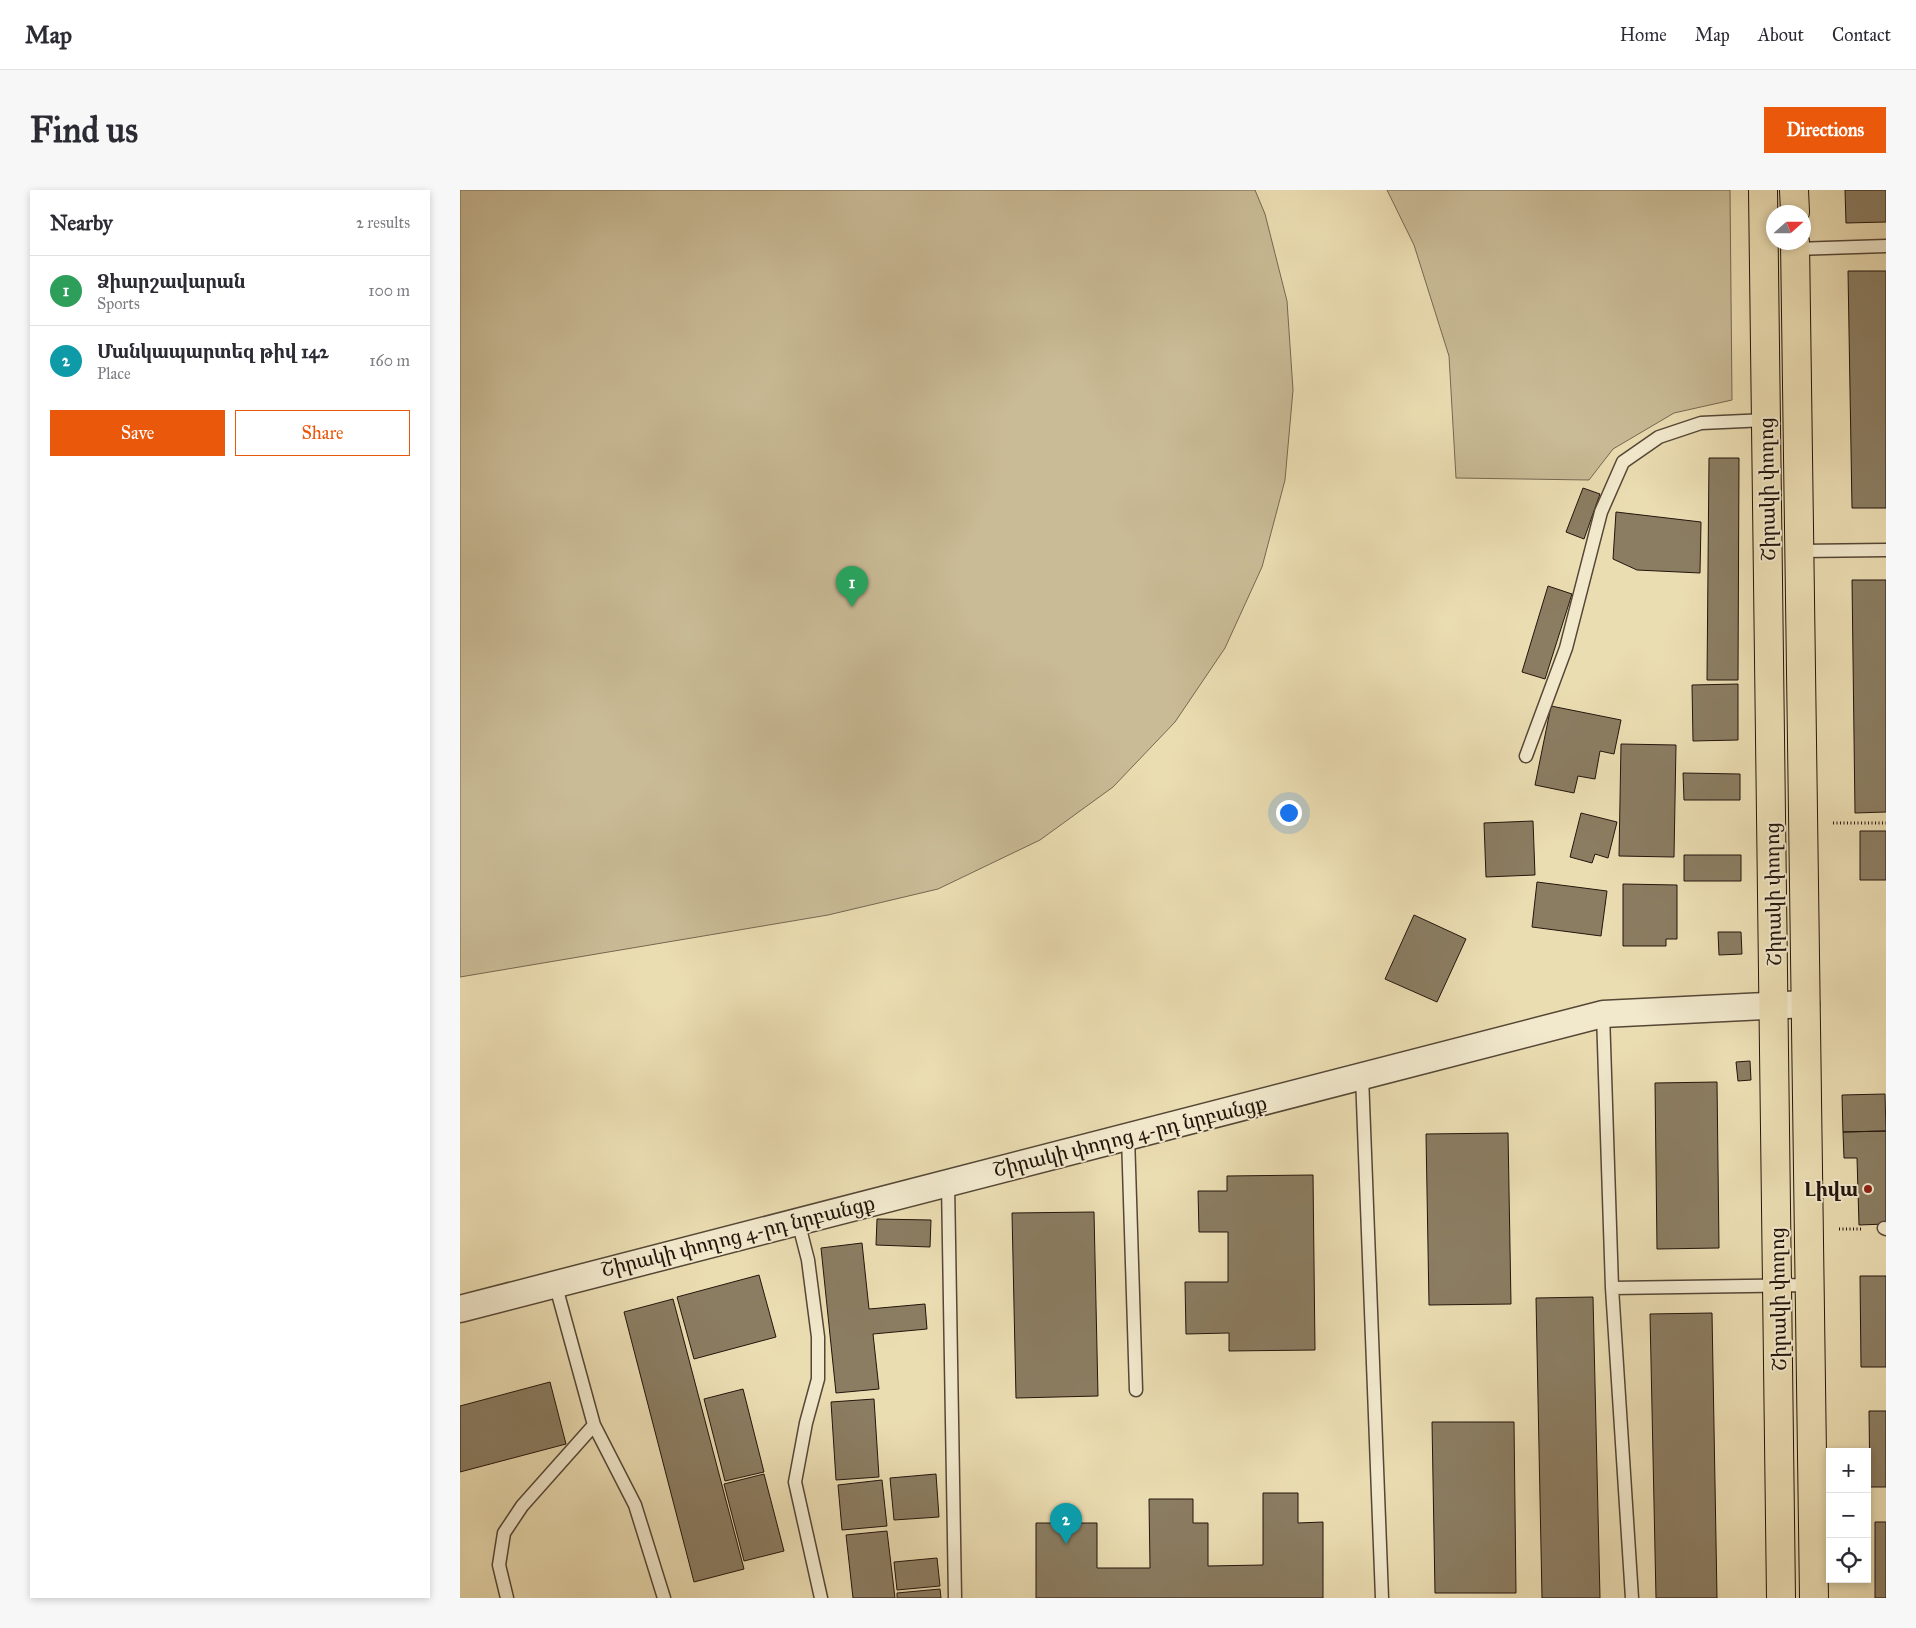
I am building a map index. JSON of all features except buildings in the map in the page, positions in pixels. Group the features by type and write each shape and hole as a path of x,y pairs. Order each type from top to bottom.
{"highway":[{"name":"Շիրակի փողոց","path":"1763,190 1781,1598"},
{"path":"1794,190 1795,205"},
{"name":"Շիրակի փողոց","path":"1795,250 1814,1598"}],"street":[{"name":"Շիրակի փողոց 4-րդ նրբանցք","path":"460,1309 1602,1014 1806,1004"}],"lane":[{"path":"1811,246 1886,246"},
{"path":"1526,756 1566,648 1601,512 1623,462 1659,437 1701,423 1766,420"},
{"path":"1800,550 1886,550"},
{"path":"1602,1014 1612,1288 1632,1598"},
{"path":"1362,1076 1382,1598"},
{"path":"1128,1136 1136,1390"},
{"path":"948,1183 955,1598"},
{"path":"798,1221 808,1260 818,1337 818,1379 806,1423 795,1482 821,1598"},
{"path":"555,1283 594,1425 635,1505 664,1598"},
{"path":"1612,1288 1810,1284"},
{"path":"507,1598 499,1566 504,1533 522,1506 594,1425"}],"path":[{"path":"1830,823 1886,823"}],"shaded area":[{"path":"460,190 1255,190 1265,214 1287,301 1293,390 1285,480 1262,567 1225,648 1175,722 1113,787 1040,840 938,889 828,915 460,977"},
{"path":"1387,190 1730,190 1732,400 1674,413 1613,449 1589,480 1456,478 1449,356 1414,245"}],"place":[{"name":"Ձիարշավարան","path":"852,607"},
{"name":"Լիվա","path":"1868,1189"},
{"name":"Մանկապարտեզ թիվ 142","path":"1066,1544"}]}
